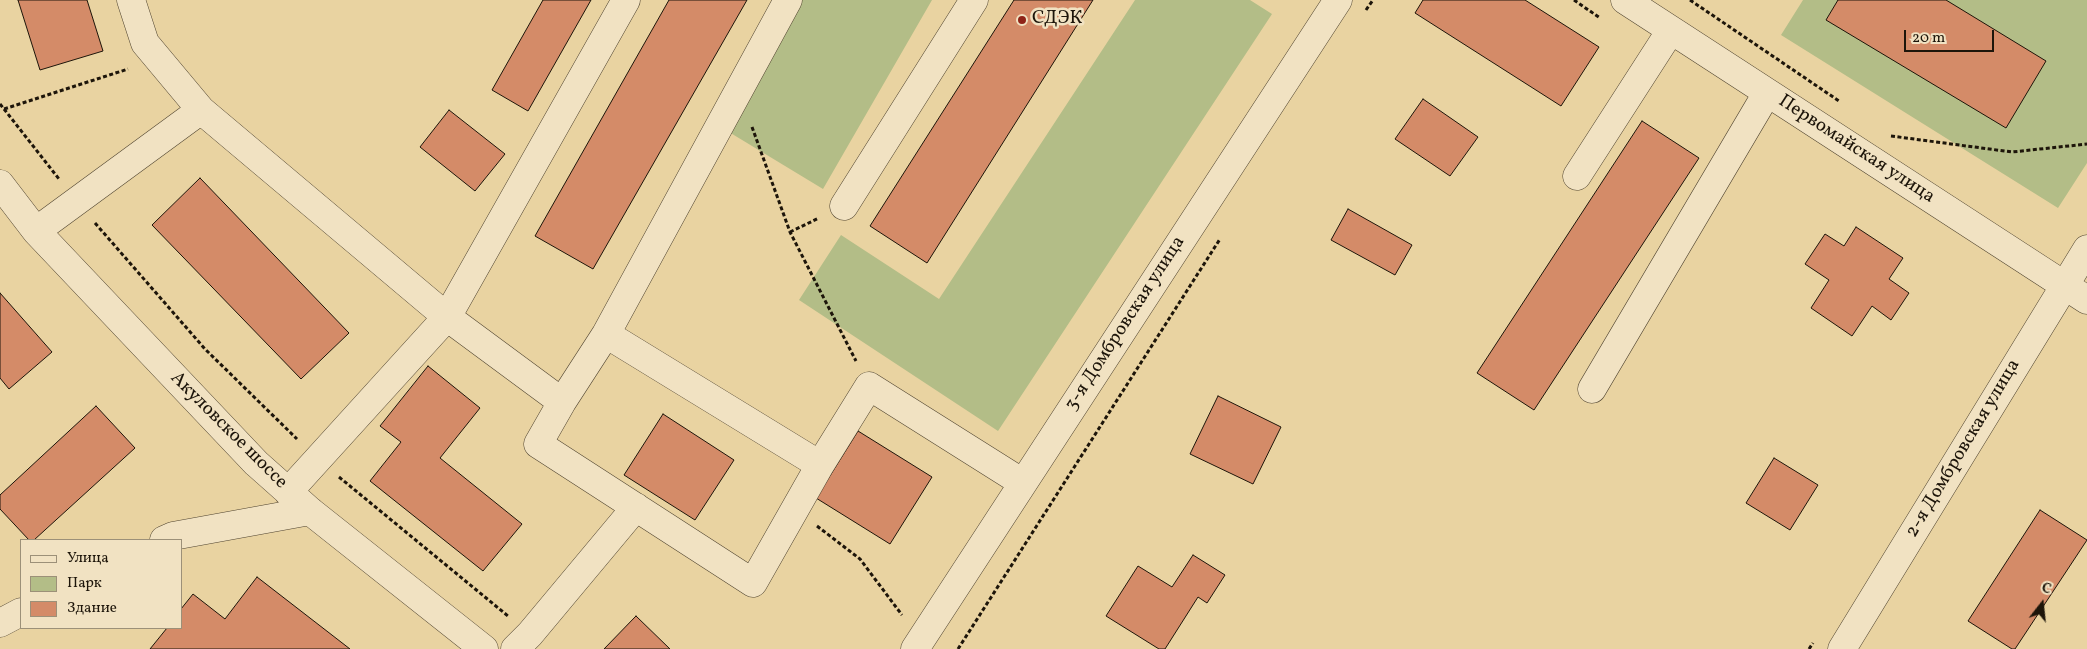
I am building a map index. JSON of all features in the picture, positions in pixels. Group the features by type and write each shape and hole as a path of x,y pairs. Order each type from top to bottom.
{"street":[{"path":"131,0 145,43 201,110 447,317 562,402"},
{"path":"288,492 447,317 626,0"},
{"path":"788,0 606,334 562,402 538,444 753,584 820,465 869,386 1023,482"},
{"path":"844,206 974,0"},
{"name":"3-я Домбровская улица","path":"914,649 1338,0"},
{"name":"Первомайская улица","path":"1625,0 2087,300"},
{"path":"1577,176 1671,30"},
{"path":"1592,389 1768,93"},
{"path":"36,231 201,110"},
{"name":"Акуловское шоссе","path":"0,184 36,231 256,463 310,511 484,649"},
{"name":"2-я Домбровская улица","path":"1842,649 2087,248"},
{"path":"606,334 820,465"},
{"path":"523,642 636,507"},
{"path":"166,539 173,536 310,511"},
{"path":"0,623 20,613"}],"path":[{"path":"1362,17 1373,0"},
{"path":"1574,0 1606,22"},
{"path":"1690,0 1842,103"},
{"path":"4,109 159,59"},
{"path":"739,91 790,232 869,386"},
{"path":"0,104 77,201 205,349 318,459 523,642"},
{"path":"1898,141 1890,136 2012,152 2087,144"},
{"path":"958,649 1224,233"},
{"path":"795,510 860,559 904,617"},
{"path":"1809,649 1814,641"}],"green space":[{"path":"788,0 932,0 823,189 719,126"},
{"path":"1135,0 1250,0 1272,14 998,431 799,300 841,235 939,299"},
{"path":"1803,0 2087,0 2087,163 2058,208 1781,35"}],"building":[{"path":"18,0 87,0 103,51 40,70"},
{"path":"543,0 591,0 528,111 492,90"},
{"path":"669,0 747,0 593,269 535,236"},
{"path":"1014,0 1093,0 927,263 870,226"},
{"path":"1423,0 1525,0 1599,47 1561,106 1415,13"},
{"path":"1838,0 1946,0 2046,61 2006,128 1826,20"},
{"path":"1423,99 1478,137 1450,176 1395,139"},
{"path":"449,110 505,154 475,191 420,147"},
{"path":"1642,121 1699,158 1534,410 1477,373"},
{"path":"200,178 349,333 301,379 152,225"},
{"path":"1348,209 1412,245 1395,275 1331,240"},
{"path":"1856,227 1903,258 1889,279 1909,293 1891,320 1872,306 1852,336 1811,308 1829,280 1805,264 1825,234 1844,246"},
{"path":"0,293 52,352 9,389 0,378"},
{"path":"428,366 480,408 440,458 522,524 483,571 370,481 401,442 380,426"},
{"path":"1218,396 1281,427 1253,484 1190,454"},
{"path":"96,406 135,448 35,539 28,539 0,509 0,495"},
{"path":"663,414 734,460 695,520 624,475"},
{"path":"858,431 932,477 890,544 816,498"},
{"path":"1774,458 1818,485 1790,530 1746,503"},
{"path":"2040,510 2087,540 2015,649 2012,649 1968,621"},
{"path":"1193,555 1225,575 1207,603 1198,597 1165,649 1159,649 1106,616 1138,566 1172,587"},
{"path":"257,577 350,649 150,649 166,629 182,629 182,608 193,594 225,619"},
{"path":"636,616 670,649 604,649"}],"place":[{"name":"СДЭК","path":"1022,20"}]}
